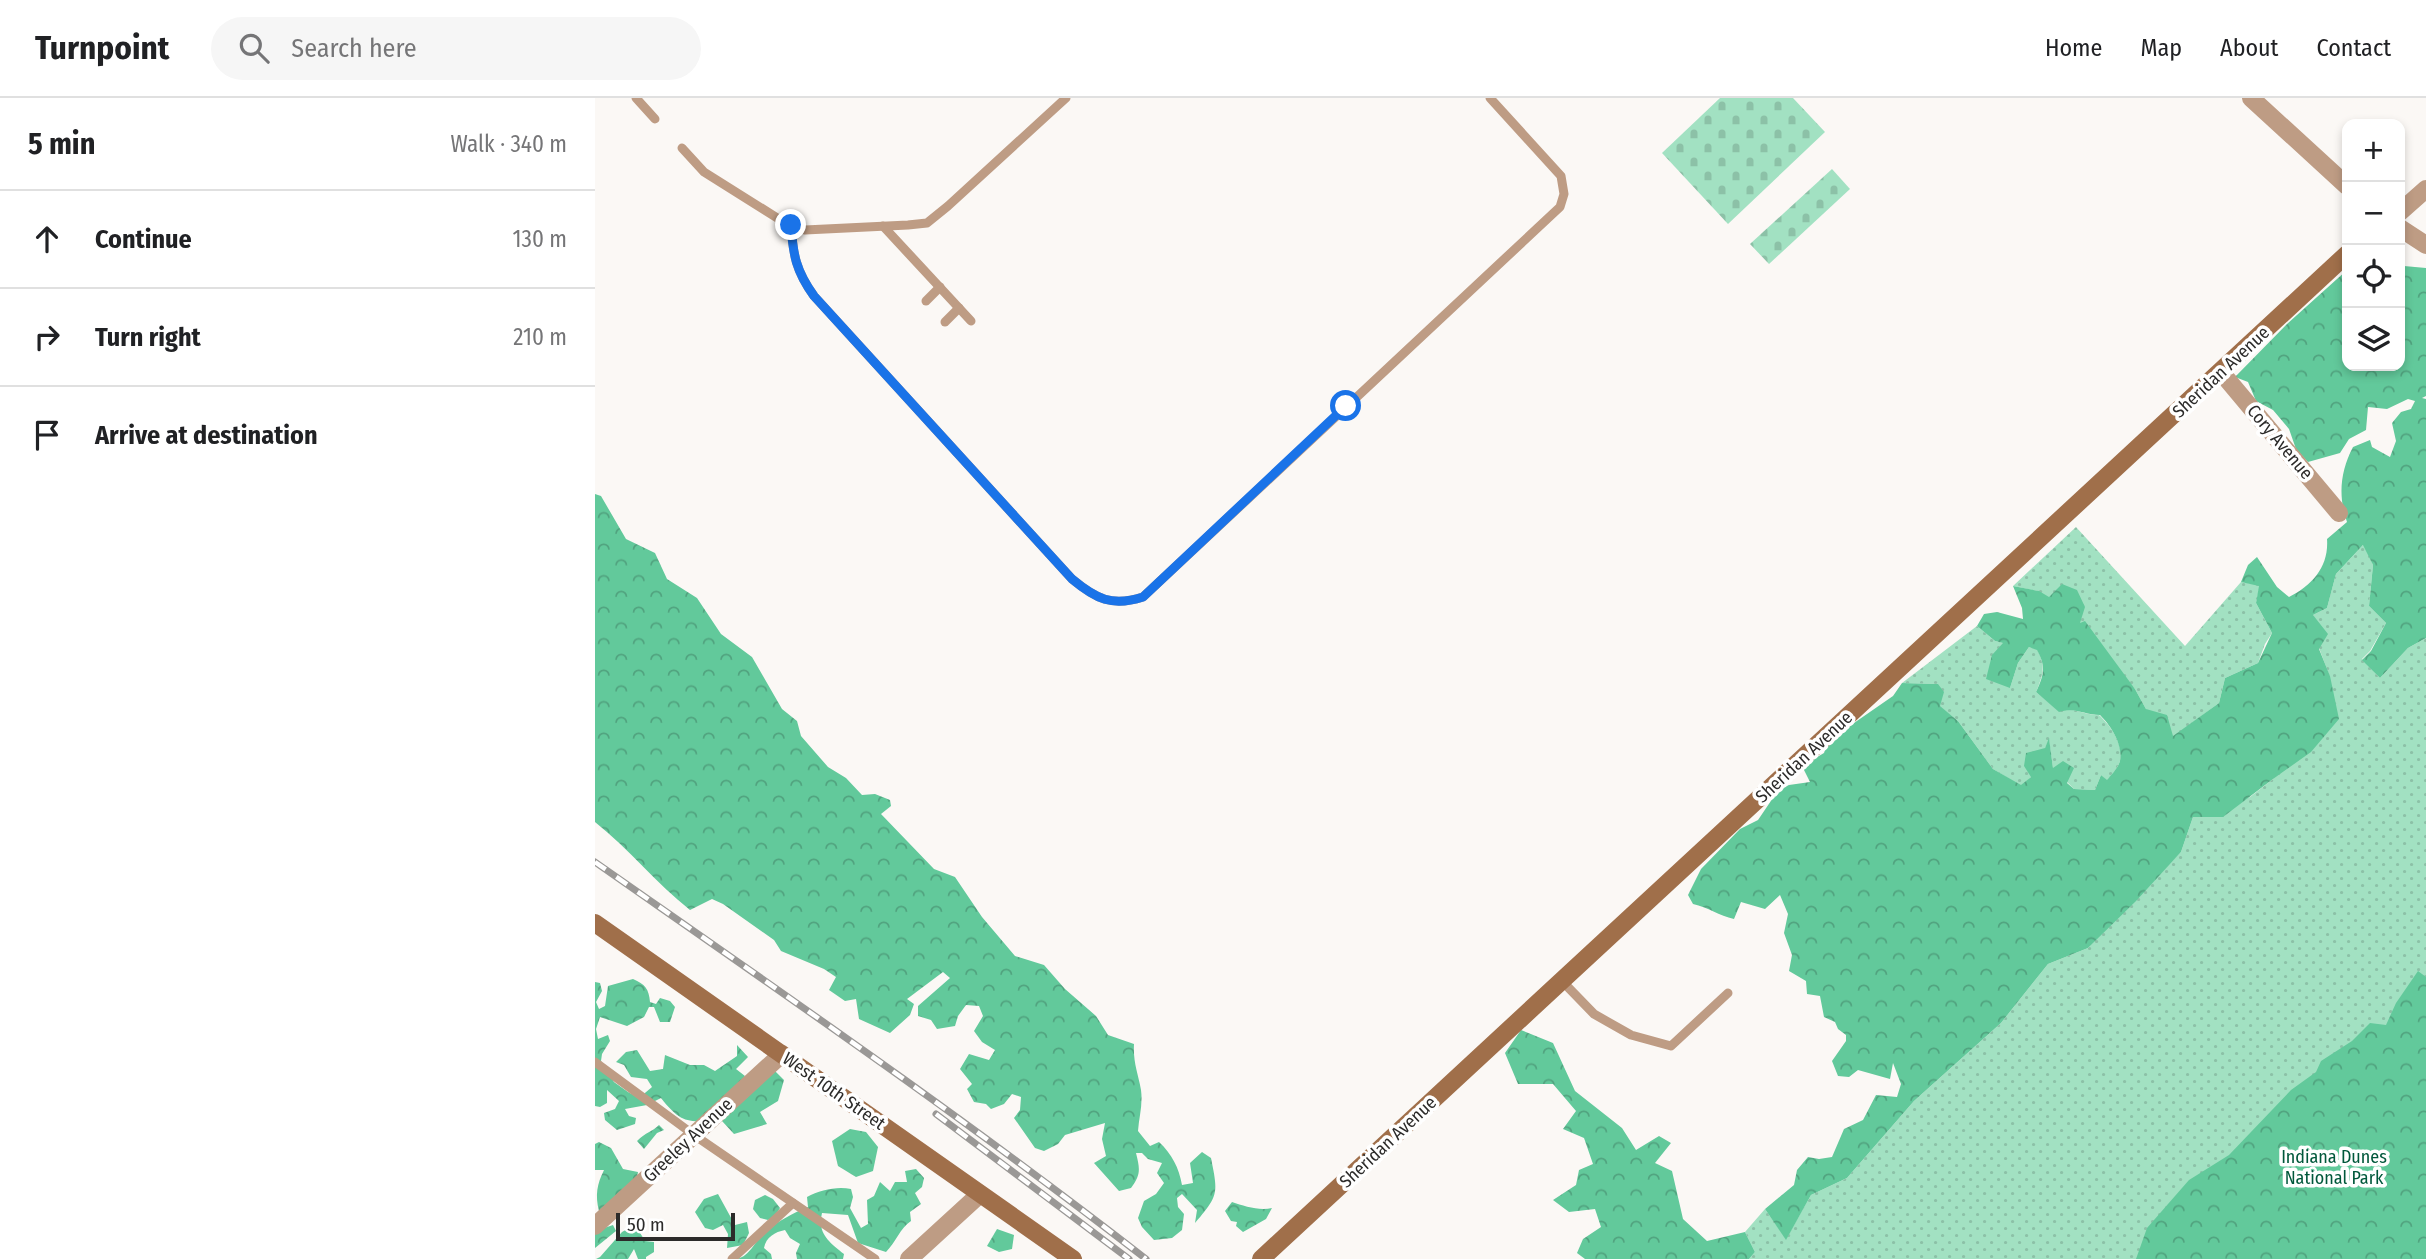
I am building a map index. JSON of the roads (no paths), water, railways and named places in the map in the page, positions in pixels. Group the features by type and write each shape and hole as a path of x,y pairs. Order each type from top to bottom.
{"street":[{"path":"2251,98 2343,182"},
{"path":"2405,207 2426,188"},
{"path":"2405,231 2426,244"},
{"name":"Sheridan Avenue","path":"1261,1259 2342,259"},
{"name":"Cory Avenue","path":"2221,372 2339,513"},
{"name":"West 10th Street","path":"595,923 1073,1259"},
{"name":"Greeley Avenue","path":"595,1226 782,1054"},
{"path":"909,1259 980,1194"}],"lane":[{"path":"636,98 655,119"},
{"path":"682,148 704,172 791,225 805,230 927,223 1066,98"},
{"path":"791,225 793,256 802,279 814,296 1072,579 1089,593 1109,602 1128,602 1143,597 1560,207 1564,194 1561,176 1490,98"},
{"path":"883,226 971,321"},
{"path":"926,301 940,287"},
{"path":"945,322 959,309"},
{"path":"1562,981 1594,1014 1631,1035 1671,1046 1728,993"},
{"path":"595,1062 694,1135 875,1259"},
{"path":"732,1259 793,1203"}],"railway":[{"path":"595,862 942,1107 1146,1259"},
{"path":"936,1114 1129,1259"}],"park label":[{"name":"Indiana Dunes National Park","path":"2334,1167"}]}
